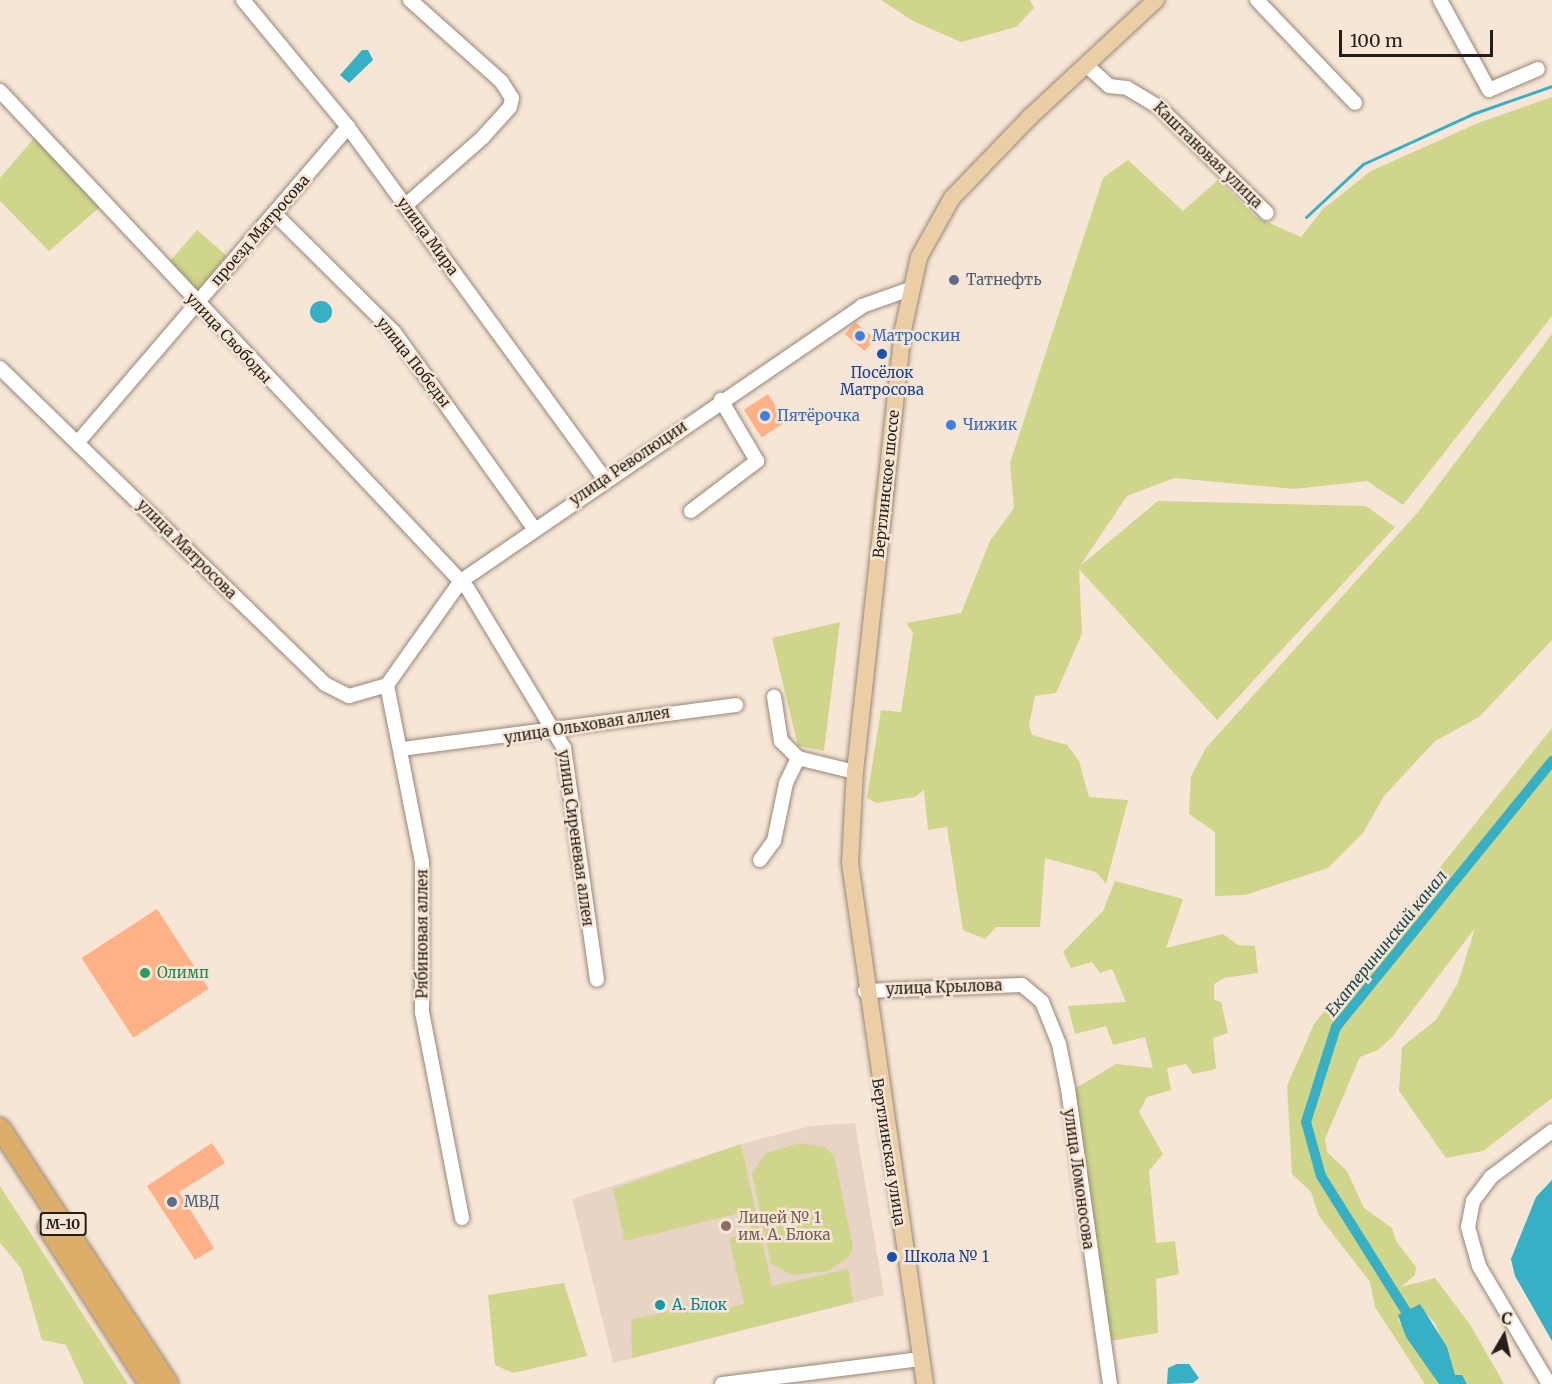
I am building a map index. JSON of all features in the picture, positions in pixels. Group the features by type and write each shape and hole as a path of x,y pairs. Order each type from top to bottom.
{"highway":[{"name":"М-10","path":"0,1128 168,1384"},
{"name":"М-10","path":"0,1151 149,1384"}],"main road":[{"name":"Вертлинское шоссе","path":"865,991 849,863 855,772 910,289 924,244 952,198 990,156 1156,0"},
{"name":"Вертлинская улица","path":"865,991 925,1384"}],"street":[{"name":"улица Мира","path":"243,0 348,127 605,480"},
{"path":"406,205 483,137 510,107 512,98 501,81 410,0"},
{"path":"1257,0 1355,103"},
{"path":"1440,0 1454,17 1488,90 1538,69"},
{"name":"Каштановая улица","path":"1086,65 1109,86 1127,88 1159,106 1267,213"},
{"name":"улица Свободы","path":"0,92 461,581"},
{"name":"проезд Матросова","path":"78,442 348,127"},
{"name":"улица Победы","path":"275,214 394,332 533,527"},
{"name":"улица Революции","path":"387,685 461,581 533,527 862,306 910,289"},
{"name":"улица Матросова","path":"0,368 325,684 349,696 387,685"},
{"path":"691,511 757,461 722,400"},
{"name":"улица Сиреневая аллея","path":"461,581 558,732 597,980"},
{"name":"Рябиновая аллея","path":"387,685 402,749 422,861 420,994 462,1218"},
{"path":"774,697 781,741 798,758 855,772"},
{"name":"улица Ольховая аллея","path":"402,749 558,732 662,712 736,705"},
{"path":"760,860 774,841 786,783 798,758"},
{"name":"улица Крылова","path":"865,991 1022,985"},
{"name":"улица Ломоносова","path":"1022,985 1042,1002 1059,1044 1110,1384"},
{"path":"1549,1384 1479,1266 1468,1227 1473,1202 1485,1184 1552,1131"},
{"path":"722,1384 810,1371 826,1379 921,1359"}],"shaded area":[{"name":"Лицей № 1 им. А. Блока","path":"855,1123 884,1295 613,1363 572,1199 741,1144 811,1126"}],"green space":[{"path":"881,0 1030,0 1034,8 1016,27 961,42 913,21"},
{"path":"1552,97 1552,316 1403,505 1367,481 1294,489 1174,478 1127,496 1080,566 1158,501 1366,506 1395,527 1217,720 1079,569 1082,634 1056,693 1035,696 1029,725 1032,735 1067,745 1079,761 1089,797 1128,800 1106,884 1096,872 1045,858 1040,927 996,927 985,939 963,930 947,827 928,830 924,790 915,797 876,803 867,798 881,710 901,712 913,633 906,623 961,613 990,541 1014,508 1010,463 1103,178 1128,160 1183,211 1218,180 1256,217 1301,237 1323,209 1371,171 1478,123"},
{"path":"36,136 100,207 49,251 0,201 0,178"},
{"path":"197,230 227,256 198,290 167,264"},
{"path":"1552,334 1552,640 1479,717 1435,741 1384,796 1363,833 1328,868 1245,895 1215,896 1215,832 1189,814 1191,776 1206,748 1418,512"},
{"path":"840,622 824,751 798,746 772,638"},
{"path":"1552,728 1552,1098 1483,1151 1446,1158 1399,1091 1402,1047 1436,1020 1458,983 1475,928 1393,1036 1378,1050 1360,1057 1325,1139 1327,1152 1347,1171 1364,1208 1392,1228 1396,1241 1416,1267 1415,1275 1401,1287 1435,1278 1471,1326 1504,1384 1467,1384 1455,1376 1435,1323 1418,1306 1398,1319 1439,1384 1425,1384 1375,1307 1370,1282 1319,1216 1311,1192 1292,1174 1287,1086 1314,1024"},
{"path":"1115,881 1183,899 1166,948 1223,934 1238,945 1255,946 1258,973 1224,978 1214,984 1214,1000 1221,1002 1228,1033 1213,1038 1216,1069 1193,1074 1186,1064 1167,1068 1171,1090 1147,1097 1139,1112 1163,1154 1149,1171 1156,1243 1175,1241 1179,1274 1156,1279 1158,1333 1110,1341 1073,1090 1116,1064 1153,1068 1145,1037 1113,1045 1106,1026 1075,1034 1068,1006 1126,1002 1112,969 1100,973 1092,962 1071,968 1063,952 1103,911"},
{"path":"800,1143 824,1147 834,1156 853,1247 848,1258 828,1271 792,1275 771,1264 752,1173 766,1153"},
{"path":"741,1144 772,1286 848,1269 853,1302 632,1358 631,1320 706,1302 709,1313 744,1304 729,1238 749,1233 744,1212 625,1241 613,1189"},
{"path":"0,1186 128,1384 84,1384 66,1345 42,1340 21,1268 0,1243"},
{"path":"564,1283 587,1356 513,1373 495,1365 488,1295"}],"water":[{"path":"362,50 368,50 373,60 349,83 340,75"},
{"path":"317,301 325,301 332,308 332,316 325,323 317,323 310,316 310,308"},
{"path":"1552,1180 1552,1341 1515,1276 1511,1259 1536,1197"},
{"path":"1420,1304 1447,1347 1455,1375 1462,1375 1467,1384 1439,1384 1406,1337 1398,1315"},
{"path":"1177,1364 1189,1364 1199,1378 1193,1383 1167,1384 1168,1368"}],"building":[{"name":"Матроскин","path":"855,322 875,339 865,351 845,334"},
{"name":"Пятёрочка","path":"768,394 786,422 762,437 744,410"},
{"name":"Олимп","path":"157,909 209,989 133,1038 82,958"},
{"name":"МВД","path":"212,1143 225,1163 179,1192 214,1248 195,1260 147,1186"}],"waterway":[{"path":"1306,217 1363,164 1472,114 1552,86"},
{"name":"Екатерининский канал","path":"1412,1321 1321,1176 1306,1122 1336,1027 1552,761"}],"place":[{"name":"Татнефть","path":"954,280"},
{"name":"Матроскин","path":"860,336"},
{"name":"Посёлок Матросова","path":"882,354"},
{"name":"Пятёрочка","path":"765,416"},
{"name":"Чижик","path":"951,425"},
{"name":"Олимп","path":"145,973"},
{"name":"МВД","path":"172,1202"},
{"name":"Лицей № 1 им. А. Блока","path":"726,1226"},
{"name":"Школа № 1","path":"892,1257"},
{"name":"А. Блок","path":"660,1305"}]}
